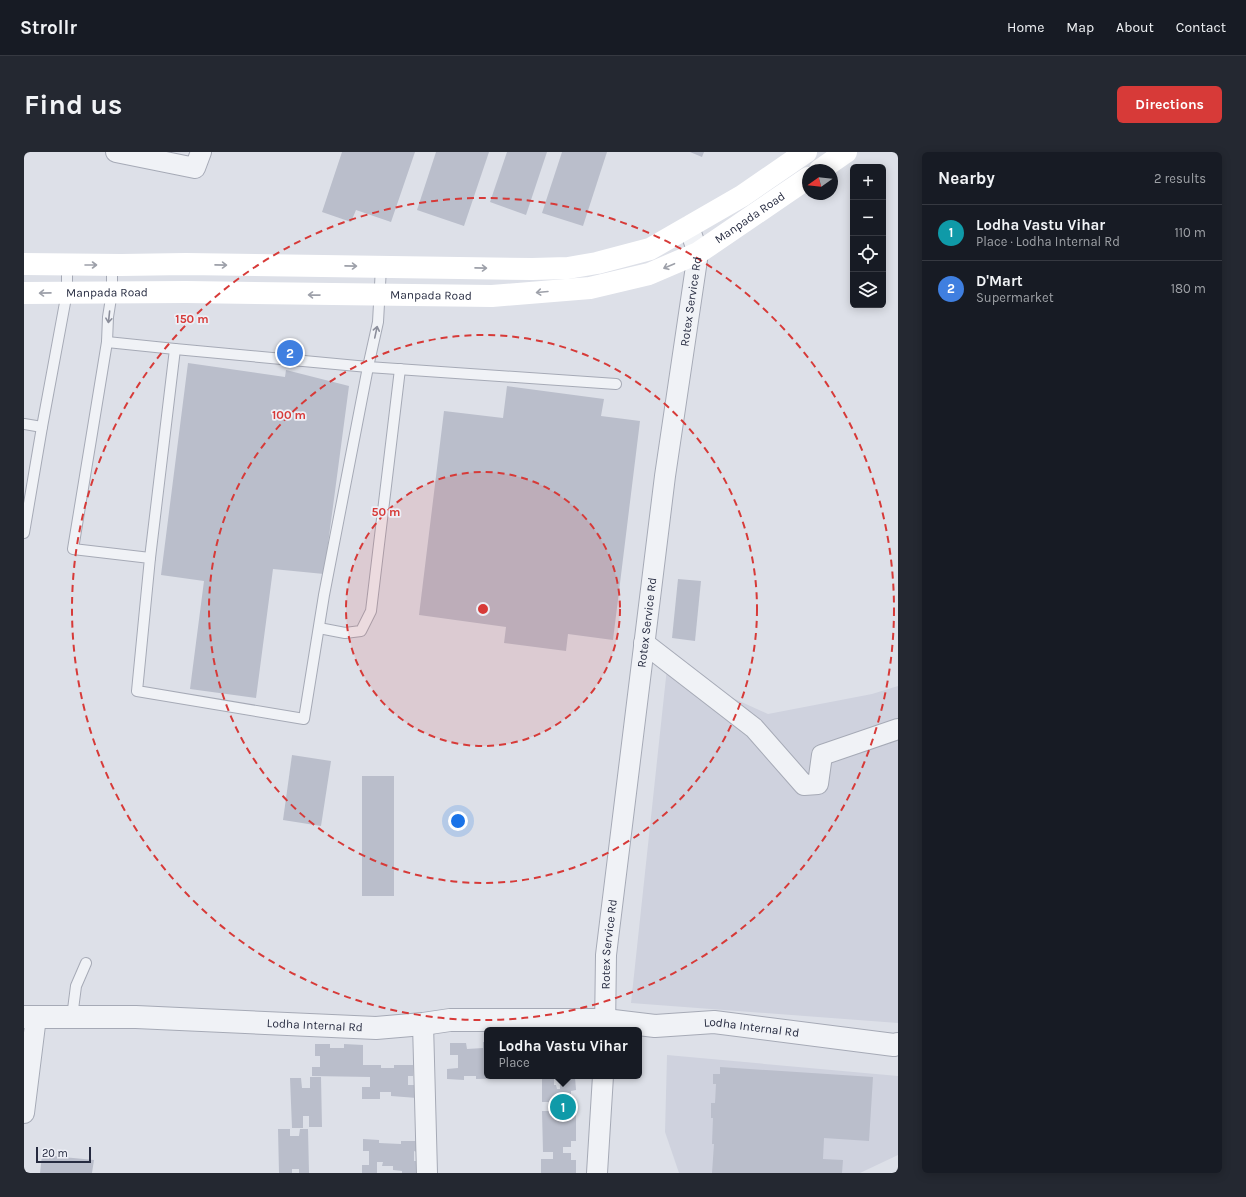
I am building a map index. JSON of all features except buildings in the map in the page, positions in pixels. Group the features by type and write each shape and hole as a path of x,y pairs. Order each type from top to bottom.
{"main road":[{"name":"Manpada Road","path":"24,264 186,264 532,269 568,268 597,263 650,249 742,196 806,152"},
{"path":"829,164 846,152"},
{"name":"Manpada Road","path":"24,293 112,292 492,296 590,288 649,274 698,253 802,182"}],"street":[{"path":"116,152 195,168 201,152"},
{"name":"Rotex Service Rd","path":"605,1025 606,954 665,476 698,253 689,227"},
{"path":"644,643 754,728 804,785 818,784 822,755 898,729"},
{"path":"24,1113 30,1017"},
{"name":"Lodha Internal Rd","path":"30,1017 136,1017 376,1028 450,1020 655,1026 714,1022 894,1045 898,1044"},
{"path":"423,1024 427,1173"},
{"path":"597,1173 603,1079"}],"lane":[{"path":"24,533 67,292 67,265"},
{"path":"112,265 112,292 106,342 74,549 150,558"},
{"path":"175,349 150,558 137,691 304,719 319,628 368,367 378,322 381,267"},
{"path":"106,342 368,367 616,384"},
{"path":"319,628 345,633 361,631 371,611 400,369"},
{"path":"24,424 42,426"},
{"path":"72,1017 76,986 86,963"}],"shaded area":[{"path":"667,668 768,714 872,694 898,686 898,1023 631,1003"},
{"path":"667,1055 898,1076 898,1155 860,1173 679,1173 665,1132"}],"place":[{"name":"D'Mart","path":"290,353"},
{"name":"Lodha Vastu Vihar","path":"563,1107"}]}
